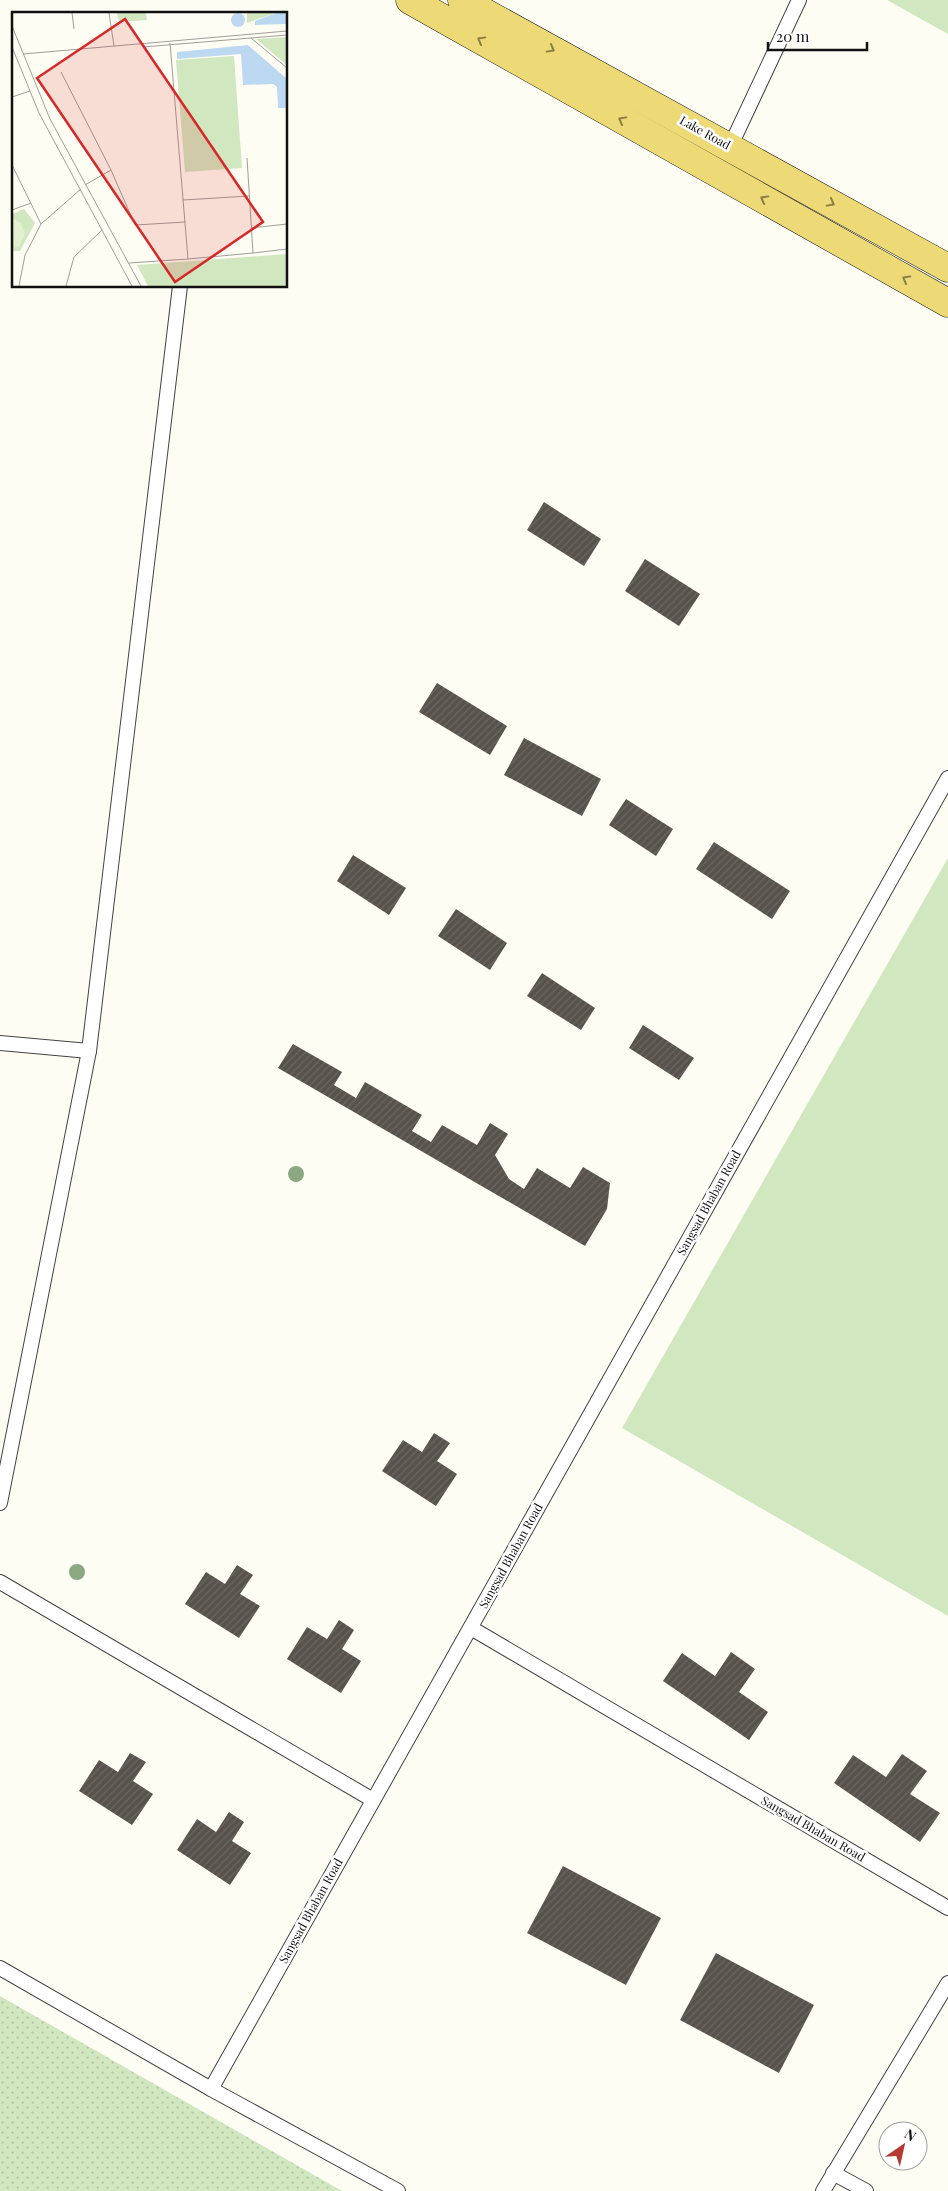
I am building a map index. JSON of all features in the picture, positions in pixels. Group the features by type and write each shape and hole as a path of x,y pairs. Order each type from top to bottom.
{"main road":[{"path":"410,0 948,303"},
{"name":"Lake Road","path":"462,0 948,268"}],"lane":[{"path":"730,147 799,0"},
{"path":"0,1503 89,1051 180,288"},
{"name":"Sangsad Bhaban Road","path":"211,2089 948,778"},
{"path":"0,1043 89,1051"},
{"path":"0,1582 373,1800"},
{"name":"Sangsad Bhaban Road","path":"471,1628 948,1908"},
{"path":"0,1968 211,2089 398,2191"},
{"path":"823,2191 948,1983"},
{"path":"833,2174 866,2191"}],"green space":[{"path":"887,0 948,0 948,34"},
{"path":"948,858 948,1616 622,1428"},
{"path":"0,1996 342,2191 0,2191"}],"building":[{"path":"544,502 601,539 584,566 527,530"},
{"path":"645,559 700,594 679,626 625,591"},
{"path":"437,683 507,726 490,755 419,712"},
{"path":"524,738 601,779 582,816 504,775"},
{"path":"626,799 673,829 656,856 609,825"},
{"path":"714,842 790,891 772,919 696,869"},
{"path":"353,855 406,888 389,915 337,881"},
{"path":"456,909 507,943 490,970 438,936"},
{"path":"542,973 595,1008 581,1030 527,996"},
{"path":"643,1025 694,1058 679,1080 629,1048"},
{"path":"293,1044 342,1072 334,1085 356,1098 365,1082 422,1115 412,1131 431,1142 442,1125 477,1145 490,1123 508,1134 495,1155 509,1179 524,1189 537,1168 570,1188 583,1167 610,1183 607,1209 585,1246 278,1068"},
{"path":"434,1433 450,1443 437,1461 457,1474 436,1506 382,1471 403,1440 422,1452"},
{"path":"237,1565 253,1575 240,1594 260,1606 239,1638 185,1604 206,1572 225,1584"},
{"path":"339,1620 354,1630 342,1649 361,1661 341,1693 287,1659 307,1627 327,1639"},
{"path":"731,1652 755,1669 739,1692 768,1712 749,1740 663,1681 682,1653 715,1676"},
{"path":"130,1753 146,1762 133,1781 153,1794 132,1825 79,1791 99,1760 118,1772"},
{"path":"902,1754 927,1771 910,1794 940,1813 920,1842 834,1783 853,1755 886,1777"},
{"path":"229,1812 244,1822 232,1841 251,1853 230,1885 177,1850 197,1819 216,1832"},
{"path":"563,1866 661,1918 626,1985 527,1933"},
{"path":"716,1953 814,2005 779,2073 680,2020"}]}
